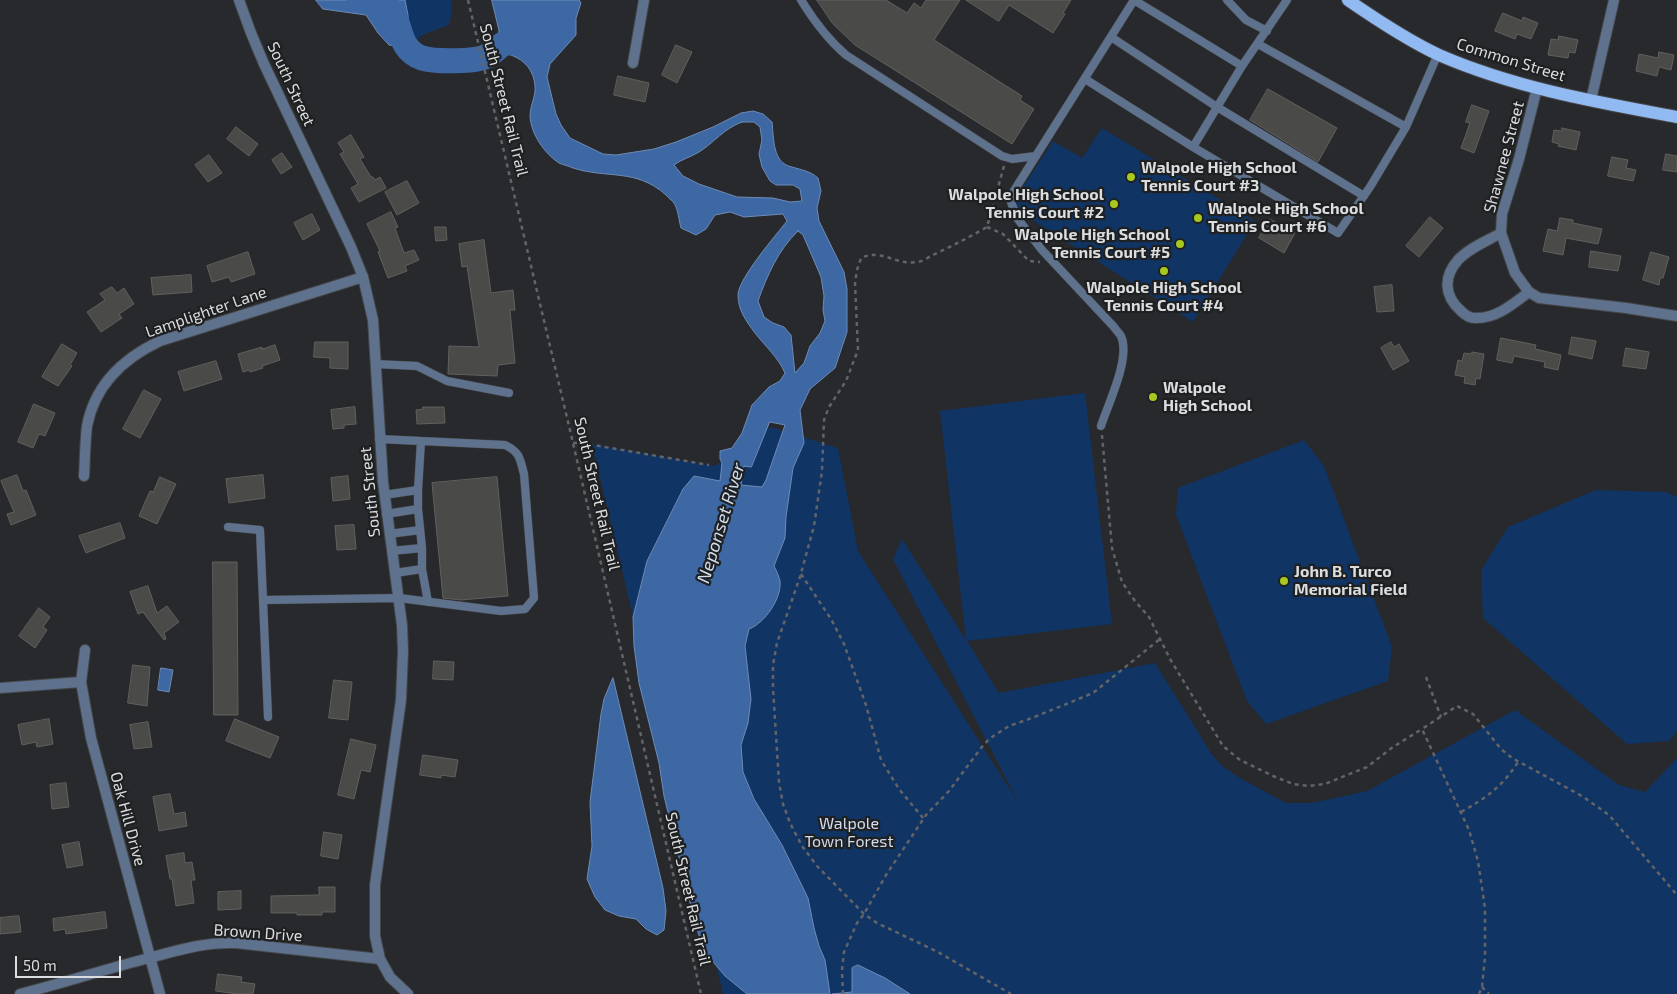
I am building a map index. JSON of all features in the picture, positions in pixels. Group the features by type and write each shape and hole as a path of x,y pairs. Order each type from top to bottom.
{"main road":[{"name":"Common Street","path":"1348,0 1406,38 1470,67 1537,88 1677,117"}],"street":[{"name":"South Street","path":"239,0 264,64 337,216 363,277 373,320 384,495 402,625 403,674 375,885 375,936 380,959 390,977 408,994"},
{"path":"633,63 644,0"},
{"path":"1590,100 1614,0"},
{"name":"Shawnee Street","path":"1501,233 1502,214 1519,159 1537,88"},
{"path":"1529,292 1506,310 1489,317 1474,318 1462,312 1448,295 1448,282 1458,260 1472,249 1501,233 1515,273 1529,292 1539,298 1677,316"},
{"name":"Lamplighter Lane","path":"84,476 87,426 93,406 102,387 114,371 130,358 160,341 363,277"},
{"name":"Oak Hill Drive","path":"85,650 81,682 91,738 160,994"},
{"path":"0,688 81,682"},
{"name":"Brown Drive","path":"20,994 197,945 215,943 236,943 380,959"}],"lane":[{"path":"801,0 819,29 846,56 996,153 1008,158 1036,156"},
{"path":"1101,426 1119,376 1123,353 1121,338 1114,326 1051,260 1018,218 1011,202 1012,194 1134,0 1242,66"},
{"path":"1227,0 1246,20 1267,31"},
{"path":"1193,148 1242,66 1287,0"},
{"path":"1111,37 1216,108 1364,196"},
{"path":"1258,44 1406,127"},
{"path":"1085,79 1193,148 1338,234 1364,196 1406,127 1438,54"},
{"path":"375,364 417,366 447,381 509,393"},
{"path":"263,600 399,598 501,611 525,609 534,598 524,474 520,459 514,449 505,445 380,439"},
{"path":"421,441 418,509 422,569 428,602"},
{"path":"384,495 418,490"},
{"path":"386,514 418,509"},
{"path":"228,527 260,530 268,717"},
{"path":"389,534 420,530"},
{"path":"391,550 422,548"},
{"path":"395,572 422,569"}],"path":[{"name":"South Street Rail Trail","path":"468,0 700,994"},
{"path":"1008,158 1000,177 986,227 962,241 917,262 869,254 860,258 855,283 858,350 846,381 829,407 824,420 822,471 814,526 801,574 782,626 773,665 773,688 779,782 783,804 790,823 807,853 817,866 864,914 877,923 936,951 1011,994"},
{"path":"986,227 1003,234 1029,261 1051,260"},
{"path":"1101,426 1112,548 1122,582 1149,617 1170,659 1223,746 1240,760 1293,784 1308,786 1325,784 1367,767 1393,747 1457,706 1473,714 1501,749 1518,762 1582,796 1609,815 1677,895"},
{"path":"573,444 582,443 709,465"},
{"path":"801,574 831,619 844,644 866,706 881,760 899,789 923,818"},
{"path":"843,994 844,952 852,934 886,875 923,818 949,791 981,748 1009,726 1092,693 1160,639"},
{"path":"1426,677 1441,717"},
{"path":"1422,729 1462,812 1478,861 1485,908 1485,957 1482,987 1479,994"},
{"path":"1462,812 1499,787 1518,762"},
{"path":"1482,987 1489,994"}],"green space":[{"path":"405,0 451,0 449,25 422,35 408,49 408,15"},
{"path":"1102,128 1255,221 1193,322 1015,209 1013,202 1053,141 1082,158"},
{"name":"Walpole Town Forest","path":"1085,393 1112,624 967,641 999,693 1155,663 1211,753 1221,765 1238,777 1286,803 1312,803 1367,791 1515,710 1619,785 1645,792 1677,758 1677,994 723,994 592,444 715,466 771,427 838,448 858,551 1018,802 893,559 902,539 966,640 940,411"},
{"name":"John B. Turco Memorial Field","path":"1304,440 1324,466 1392,647 1388,681 1266,724 1247,701 1176,515 1178,488"},
{"path":"1596,490 1666,492 1677,497 1677,731 1669,741 1627,744 1483,618 1481,570 1508,527"}],"water":[{"path":"316,0 405,0 408,15 408,49 389,45 366,15 323,9"},
{"path":"492,0 579,0 581,3 576,18 576,35 550,64 547,77 556,114 570,138 603,154 616,155 654,149 713,127 741,113 753,111 763,114 772,122 775,149 781,161 785,165 809,172 818,178 821,191 817,208 819,221 844,272 847,289 847,332 835,368 810,389 800,410 804,443 793,468 785,538 774,566 780,581 780,588 775,602 766,616 749,629 745,646 751,699 748,723 741,745 743,772 754,799 782,845 808,898 814,928 825,960 830,994 747,994 725,976 704,951 695,923 664,796 659,763 639,683 634,646 633,617 647,561 683,489 694,476 720,481 722,463 720,451 732,448 742,433 752,405 769,387 780,381 785,373 746,320 739,306 738,295 744,279 751,268 787,221 783,214 744,217 730,212 715,215 706,229 696,235 681,228 674,203 666,195 644,181 632,177 586,171 559,163 543,148 533,130 530,116 535,86 531,71 516,57 508,54 490,59 487,49 496,43 499,31","holes":["742,122 754,122 760,127 762,140 759,154 762,167 770,181 776,185 793,185 800,189 802,201 790,202 773,198 737,197 699,184 683,176 674,165 699,152 724,132","798,231 803,235 821,277 825,321 820,333 810,346 804,363 795,373 791,335 784,327 764,317 758,301 774,264 791,238","770,422 785,425 762,487 741,485 744,466 751,467"]},
{"path":"161,668 173,670 169,692 158,690"},
{"path":"613,678 663,888 666,911 664,930 657,935 646,929 636,919 619,916 605,910 595,897 587,879 592,846 590,802 601,714 604,699"},
{"path":"858,965 885,978 910,994 832,994 852,992 852,968"}],"building":[{"path":"817,0 886,0 907,13 914,3 921,8 926,0 960,0 934,40 1022,96 1020,100 1034,109 1012,144 855,45 833,24"},
{"path":"966,0 1071,0 1053,33 1009,5 999,21"},
{"path":"1503,13 1522,21 1523,17 1538,23 1531,39 1517,34 1515,39 1495,31"},
{"path":"1559,36 1578,40 1575,53 1569,52 1568,58 1548,55 1551,39 1558,40"},
{"path":"676,45 692,52 677,83 662,75"},
{"path":"1659,52 1674,55 1671,70 1659,67 1657,76 1636,71 1639,54 1658,58"},
{"path":"618,76 649,83 645,102 614,95"},
{"path":"1268,89 1337,128 1318,162 1250,120"},
{"path":"1472,105 1489,111 1474,153 1461,148 1470,123 1466,122"},
{"path":"236,127 258,144 249,156 227,139"},
{"path":"1562,128 1580,132 1576,150 1558,146 1559,144 1552,142 1554,130 1562,131"},
{"path":"351,135 364,157 360,159 371,177 375,180 380,177 386,188 359,202 351,188 358,184 340,154 344,152 338,143"},
{"path":"282,153 292,167 281,174 272,160"},
{"path":"1666,154 1677,156 1677,172 1663,170"},
{"path":"209,155 222,173 208,182 195,165"},
{"path":"1612,157 1628,160 1626,168 1636,170 1633,181 1608,176"},
{"path":"407,181 419,203 397,215 385,192"},
{"path":"391,212 398,227 395,228 404,253 414,250 419,260 405,266 407,271 388,278 378,252 380,251 367,224"},
{"path":"312,214 320,230 303,240 294,223"},
{"path":"1430,217 1443,228 1419,257 1406,246"},
{"path":"1560,218 1573,220 1573,223 1602,229 1598,244 1566,238 1563,255 1543,251 1548,229 1557,231"},
{"path":"1270,219 1295,233 1284,253 1259,238"},
{"path":"435,227 446,227 447,240 436,241"},
{"path":"484,240 491,293 513,290 515,310 510,310 515,363 498,365 497,376 448,374 449,346 479,347 467,266 462,267 459,244"},
{"path":"1591,251 1621,256 1618,271 1589,267"},
{"path":"248,252 255,274 231,282 229,277 212,282 207,266"},
{"path":"1651,252 1669,257 1659,285 1643,280"},
{"path":"191,275 192,292 153,295 151,278"},
{"path":"1392,285 1394,311 1377,312 1374,287"},
{"path":"112,287 117,293 124,288 134,304 119,314 122,318 101,332 87,312 105,300 100,294"},
{"path":"1572,337 1596,341 1592,359 1569,354"},
{"path":"1501,338 1536,345 1535,349 1561,355 1558,370 1544,367 1545,362 1514,356 1512,363 1497,360"},
{"path":"315,342 348,342 348,369 330,368 330,358 314,357"},
{"path":"1391,342 1394,347 1399,344 1409,361 1393,370 1381,348"},
{"path":"62,344 77,353 70,365 72,366 58,386 42,377"},
{"path":"275,345 280,360 262,366 263,368 243,372 238,354"},
{"path":"1626,348 1649,352 1646,369 1623,366"},
{"path":"1472,352 1484,354 1480,379 1476,378 1475,385 1464,383 1465,377 1455,375 1458,360 1462,361 1464,353 1472,354"},
{"path":"216,361 222,379 184,391 178,372"},
{"path":"144,390 161,399 140,438 123,429"},
{"path":"34,404 55,413 45,436 39,434 33,448 18,442"},
{"path":"355,407 356,424 344,425 344,428 333,429 331,410"},
{"path":"423,407 444,407 445,423 417,424 416,410 423,409"},
{"path":"17,475 23,491 26,490 36,515 11,525 7,514 14,512 1,481"},
{"path":"263,475 265,498 229,503 226,479"},
{"path":"348,476 350,499 333,501 331,478"},
{"path":"160,477 176,484 157,524 139,516 150,491 153,492"},
{"path":"497,477 508,596 461,600 443,598 432,483"},
{"path":"120,523 125,538 86,553 79,536"},
{"path":"354,525 356,549 337,550 335,526"},
{"path":"213,562 237,562 238,715 214,715"},
{"path":"148,586 157,613 167,606 179,622 164,633 166,639 164,640 143,612 138,614 130,592"},
{"path":"39,608 50,617 43,627 47,630 35,648 19,636"},
{"path":"434,661 454,662 453,680 433,679"},
{"path":"133,665 150,667 147,706 128,703"},
{"path":"334,680 352,682 348,720 329,718"},
{"path":"49,719 53,744 37,747 36,742 22,745 18,725"},
{"path":"235,719 279,737 270,758 226,741"},
{"path":"148,722 152,747 134,749 130,725"},
{"path":"351,739 376,745 370,772 361,770 354,799 338,795"},
{"path":"423,755 458,760 455,777 441,775 441,778 420,775"},
{"path":"66,783 69,807 52,809 50,785"},
{"path":"170,794 174,814 185,812 187,826 159,831 153,797"},
{"path":"324,832 342,835 338,859 321,856"},
{"path":"79,842 83,865 67,868 62,845"},
{"path":"184,853 185,863 192,862 195,880 191,880 194,903 176,906 166,856"},
{"path":"319,887 335,887 335,912 322,912 322,915 271,913 271,896 319,895"},
{"path":"241,891 241,909 218,910 218,892"},
{"path":"105,912 107,928 66,934 65,929 54,931 53,919"},
{"path":"19,916 21,932 0,934 0,918"},
{"path":"218,974 242,977 241,982 255,984 253,994 216,991"}],"waterway":[{"name":"Neponset River","path":"359,0 383,4 392,11 407,47 422,58 445,61 482,58 503,44 518,43"}],"place":[{"name":"Walpole High School Tennis Court #3","path":"1131,177"},
{"name":"Walpole High School Tennis Court #2","path":"1114,204"},
{"name":"Walpole High School Tennis Court #6","path":"1198,218"},
{"name":"Walpole High School Tennis Court #5","path":"1180,244"},
{"name":"Walpole High School Tennis Court #4","path":"1164,271"},
{"name":"Walpole High School","path":"1153,397"},
{"name":"John B. Turco Memorial Field","path":"1284,581"}]}
